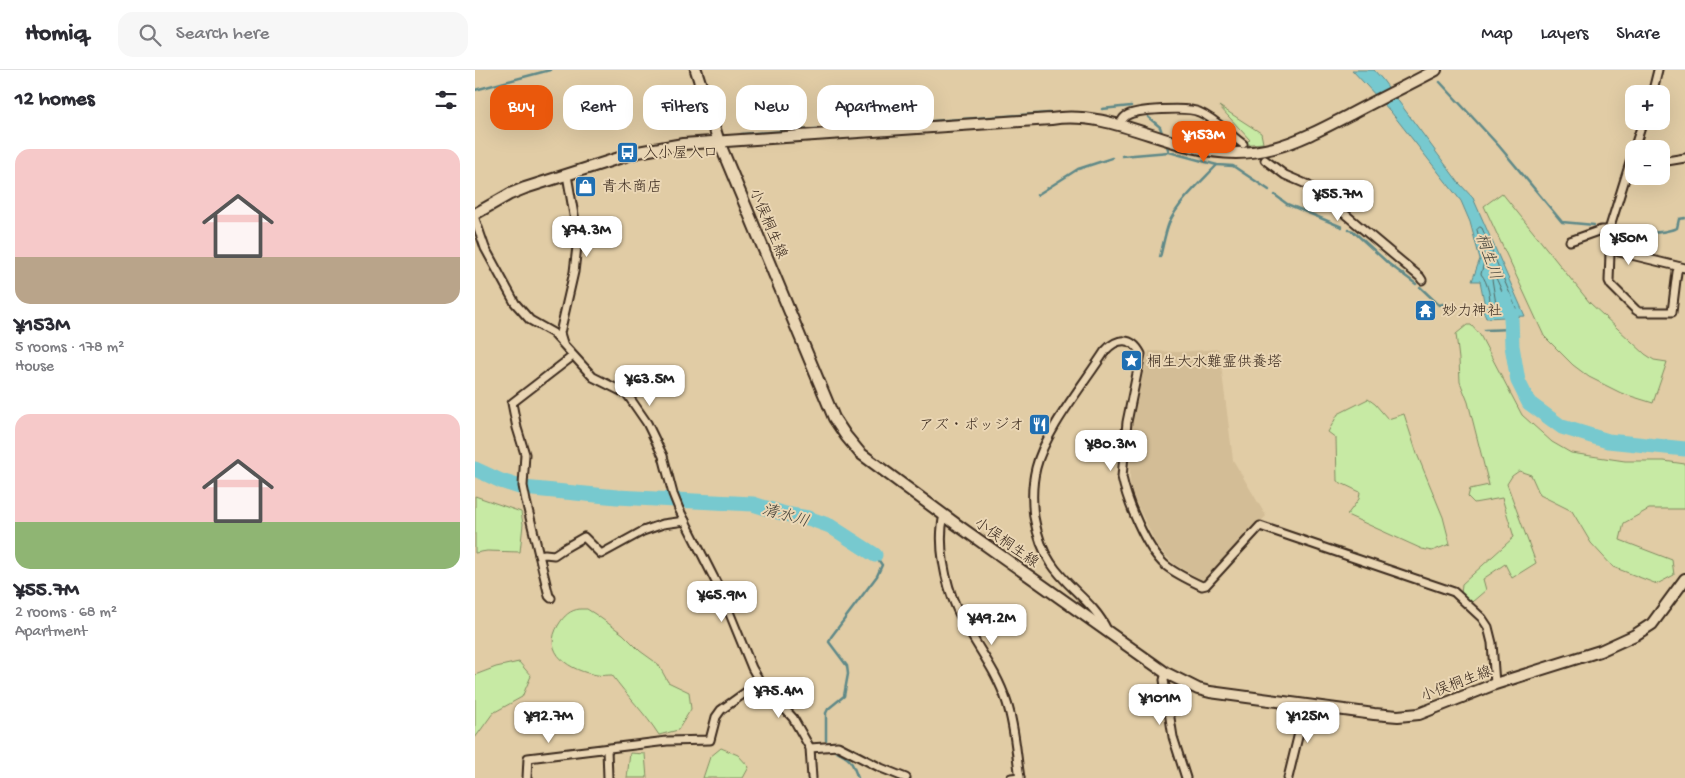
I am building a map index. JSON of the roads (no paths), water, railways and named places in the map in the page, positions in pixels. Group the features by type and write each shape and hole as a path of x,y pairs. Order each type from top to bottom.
{"main road":[{"name":"小俣桐生線","path":"696,70 719,142 834,418 846,436 860,453 1166,673 1204,690 1374,714 1398,716 1419,714 1495,684 1600,651 1635,635 1652,624 1685,579"},
{"path":"475,214 516,192 649,149 683,144 1065,117 1096,119 1192,148 1222,153 1247,153 1283,146 1317,131 1436,70"}],"street":[{"path":"1654,85 1658,70"},
{"path":"1120,125 1122,120 1130,114 1191,109 1209,117 1243,144"},
{"path":"1670,160 1685,158"},
{"path":"1265,160 1285,175 1306,184 1321,194 1422,280"},
{"path":"563,344 560,333 574,272 578,238 567,175"},
{"path":"1613,249 1610,253 1609,281 1611,284 1639,312 1672,312 1682,267 1619,252 1613,249 1608,238 1625,183"},
{"path":"475,220 485,248 515,302 530,320 553,334 593,377 627,394 639,409 663,456 679,509 721,592 752,668 760,682 793,718 810,748 812,778"},
{"path":"1570,241 1601,230 1609,230"},
{"path":"1107,630 1096,611 1063,580 1047,557 1040,542 1035,522 1033,488 1036,468 1047,440 1105,351 1116,342 1121,341 1133,344 1141,354 1127,422 1123,484 1127,497 1154,553 1167,566 1181,576 1202,586 1206,585 1260,526 1454,592 1482,618 1488,627 1492,643 1495,684"},
{"path":"551,598 523,486 525,454 512,403 573,356"},
{"path":"944,515 942,548 944,567 951,591 957,608 991,666 1007,702 1012,722 1020,777 1011,778"},
{"path":"539,555 554,555 584,537 601,554 643,531 663,524 685,521"},
{"path":"1166,673 1164,680 1173,737 1186,778"},
{"path":"527,778 528,758 667,741 710,740 716,717 721,710 760,682"},
{"path":"1288,778 1306,704"},
{"path":"810,748 838,746 881,768 907,778"},
{"path":"607,749 608,778"}],"water":[{"path":"1352,70 1374,70 1459,183 1473,198 1525,316 1486,318 1482,308 1485,306 1480,281 1472,281 1480,259 1470,222 1461,201 1391,112"}],"waterway":[{"path":"475,90 550,70"},
{"path":"1440,82 1499,146 1562,222 1594,225"},
{"path":"1102,109 1131,106"},
{"path":"741,134 1049,113"},
{"path":"1148,117 1160,127 1163,136"},
{"path":"1166,143 1169,152 1217,165 1233,166 1269,190"},
{"path":"1122,156 1169,152"},
{"path":"1037,195 1078,169 1112,158"},
{"path":"1160,257 1173,215 1191,192 1217,165"},
{"path":"1275,195 1287,204 1342,227"},
{"path":"1616,228 1639,232 1662,232 1677,228 1679,219 1685,218"},
{"path":"1349,230 1353,231 1389,264 1416,284"},
{"path":"1420,287 1439,305 1443,304"},
{"name":"桐生川","path":"1504,298 1511,317 1512,346 1518,381 1529,403 1562,427 1608,441 1685,449"},
{"path":"1485,330 1512,329"},
{"name":"清水川","path":"475,469 501,481 523,488 617,497 753,504 785,514 808,518 830,526 875,555"},
{"name":"清水川","path":"826,740 826,713 828,709 844,696 848,674 847,666 829,642 877,576 882,565 875,555"},
{"name":"清水川","path":"835,751 850,761 858,778"}],"place":[{"name":"入小屋入口","path":"627,152"},
{"name":"青木商店","path":"586,186"},
{"name":"妙力神社","path":"1426,310"},
{"name":"桐生大水難霊供養塔","path":"1131,361"},
{"name":"アズ・ポッジオ","path":"1040,424"}]}
